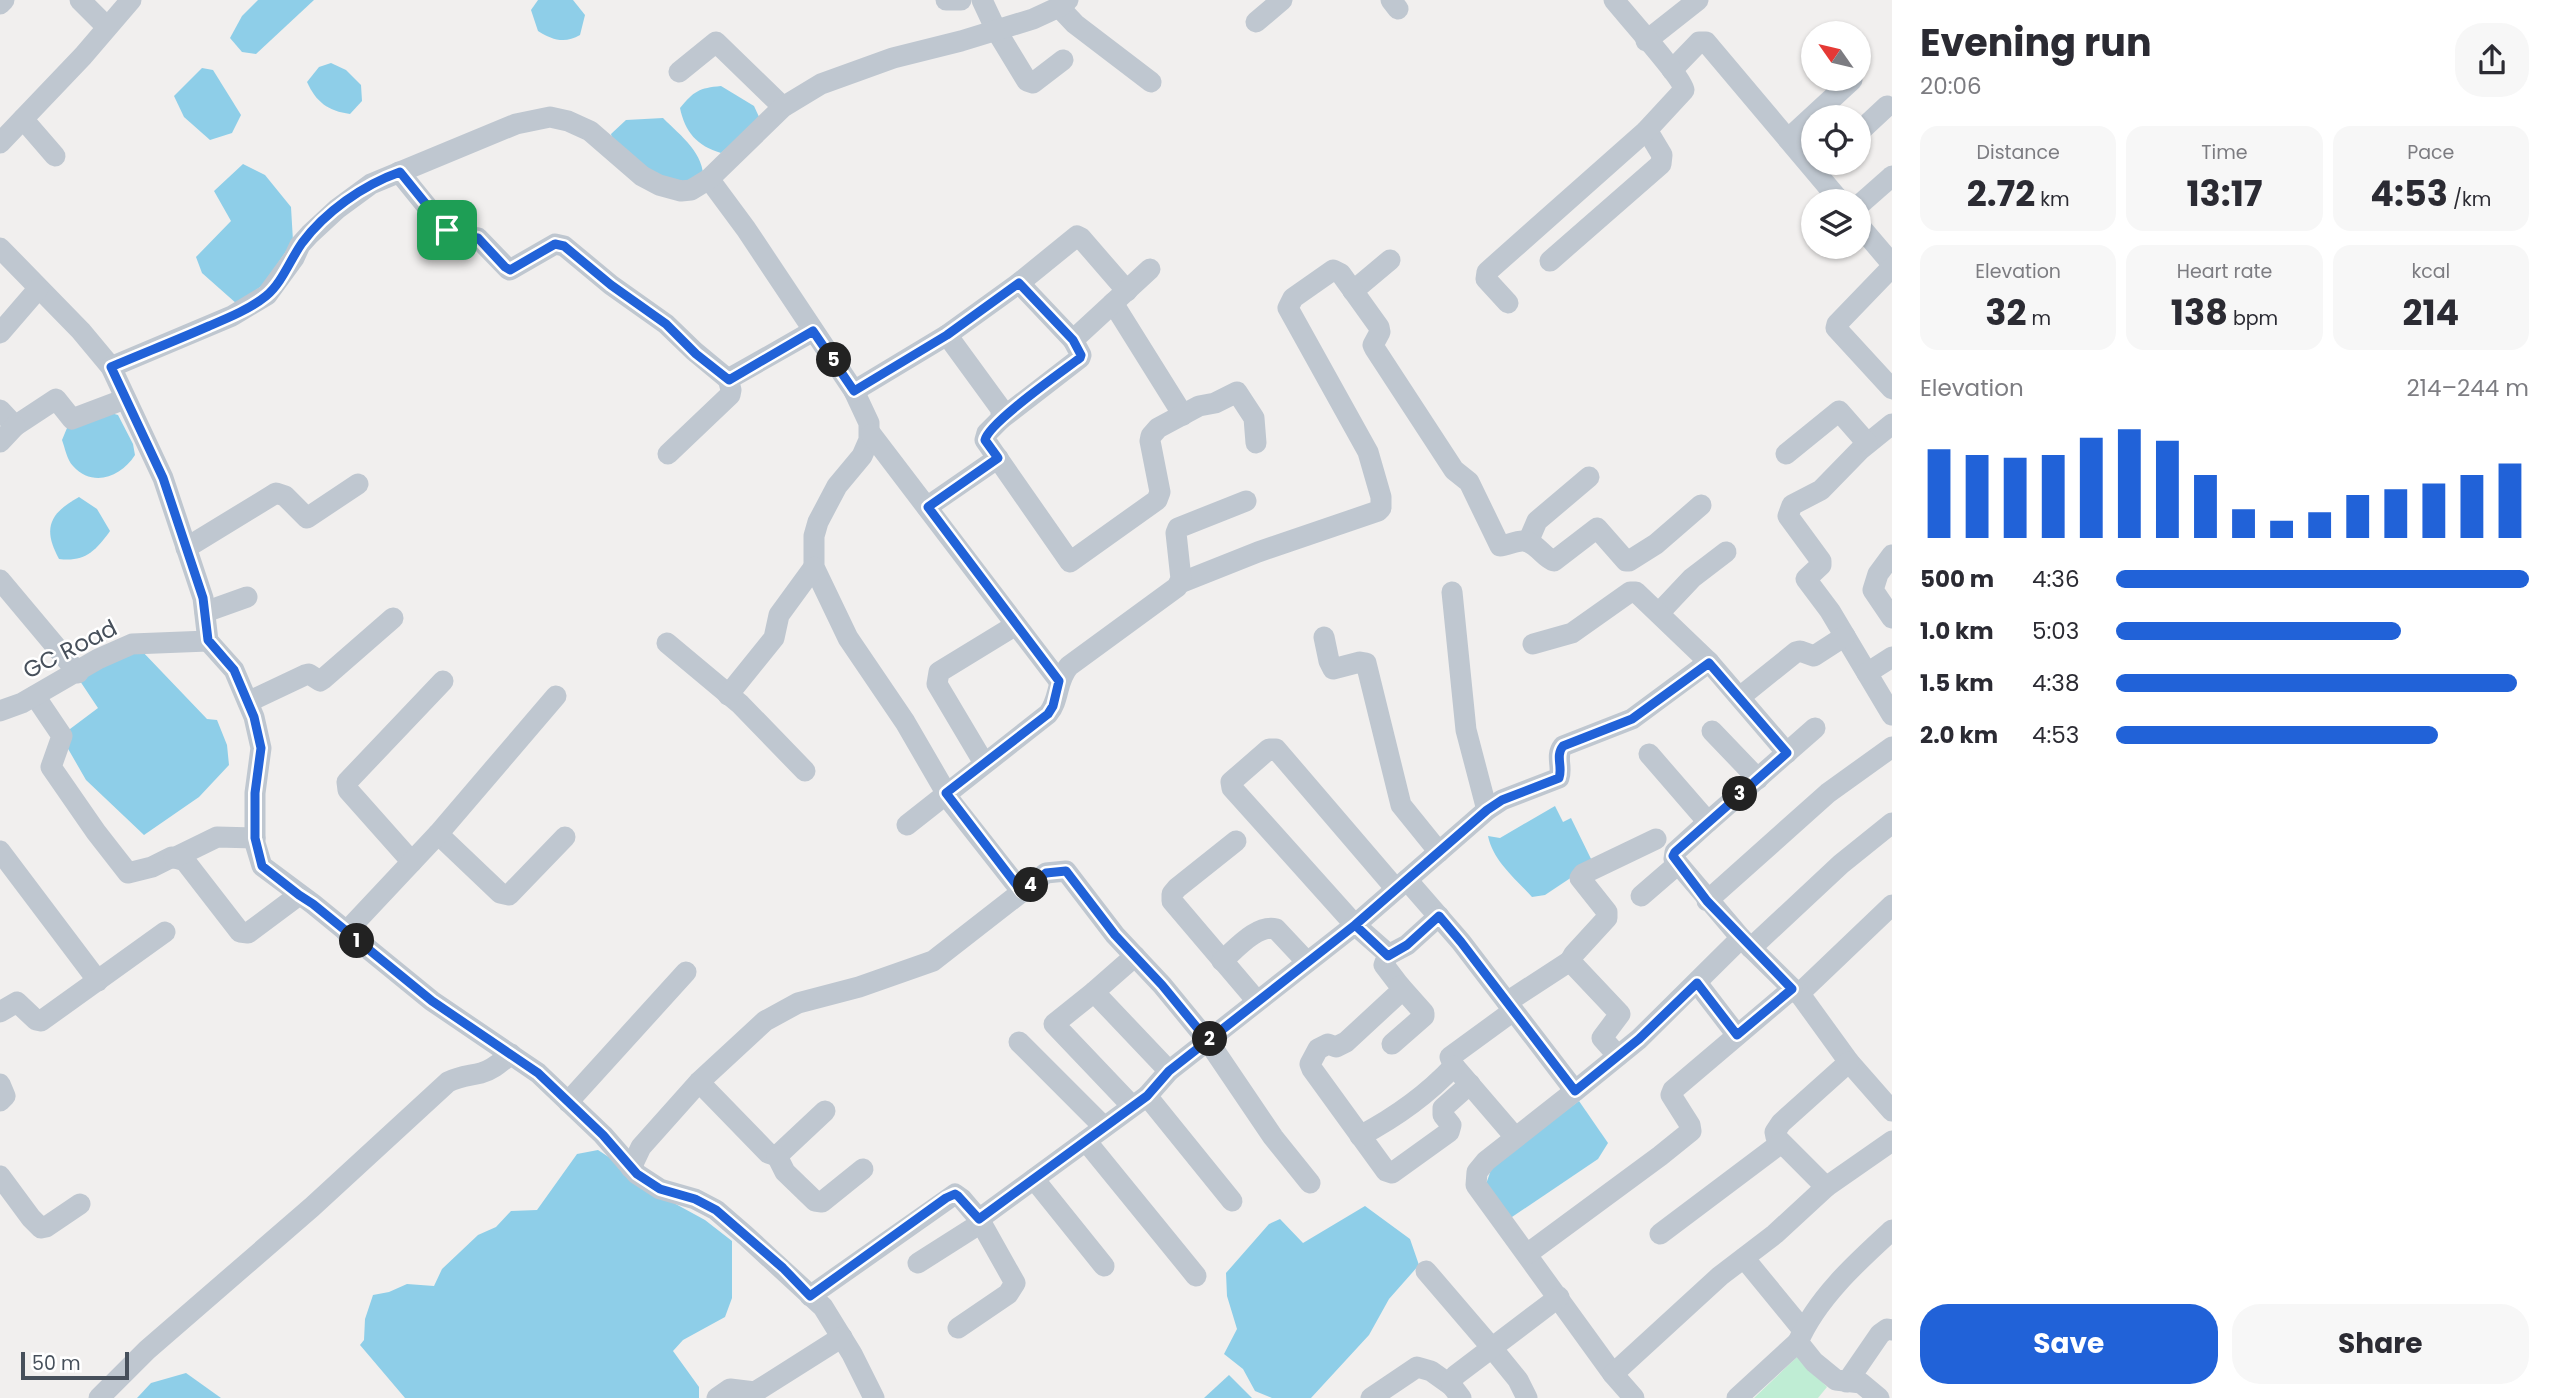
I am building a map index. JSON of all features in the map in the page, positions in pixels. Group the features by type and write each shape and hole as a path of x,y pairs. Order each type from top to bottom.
{"street":[{"path":"80,0 107,27"},
{"path":"0,143 83,56 131,0"},
{"path":"946,0 961,0"},
{"path":"982,0 996,30 1030,83 1063,60"},
{"path":"1256,22 1282,0"},
{"path":"1508,303 1486,279 1487,272 1647,130 1684,90 1682,82 1614,0"},
{"path":"1646,41 1698,0"},
{"path":"111,367 232,316 267,295 294,258 300,245 321,223 382,178 516,124 551,117 568,121 590,131 642,176 659,185 686,191 709,179 783,107 821,84 893,58 1032,19 1063,3 1075,24 1151,82"},
{"path":"1672,70 1699,42 1704,41 1788,139 1801,150"},
{"path":"679,72 716,42 783,107"},
{"path":"1788,139 1840,91"},
{"path":"1871,121 1887,106"},
{"path":"23,119 55,156"},
{"path":"1550,261 1661,164 1662,155 1647,130"},
{"path":"400,172 447,230 452,234 478,238 508,269 555,244 564,246 611,285 666,324 696,354 729,380 730,395 668,454"},
{"path":"1871,195 1892,176"},
{"path":"709,179 746,229 854,391 865,410 871,434 1059,681"},
{"path":"854,391 947,335 1079,236 1120,297 1183,415"},
{"path":"1871,238 1891,260 1836,328 1892,389"},
{"path":"0,248 81,331 111,367 163,478 203,598 208,640 234,670 254,717 261,748 255,793 255,838 262,866 432,1001 538,1073 603,1135 637,1174 660,1189 695,1199 716,1210 783,1268 823,1307 842,1337 872,1397"},
{"path":"1353,291 1390,260"},
{"path":"1073,340 1150,269"},
{"path":"907,825 1051,711 1059,681 1069,666 1180,583 1381,508 1381,497 1368,452 1288,308 1293,298 1333,270 1341,274 1380,330 1374,344 1375,349 1454,470 1469,482 1499,545 1503,547 1522,541 1528,542 1552,562 1597,528 1626,561 1629,561 1656,544 1701,505"},
{"path":"1019,283 1073,340 1081,355 1001,419 985,436 1070,562 1157,500 1160,492 1151,436 1158,428 1199,406 1215,403 1238,393 1254,418 1256,443"},
{"path":"0,333 38,289"},
{"path":"729,380 813,331"},
{"path":"947,335 1001,409 1001,419"},
{"path":"0,442 15,426 56,399 72,419 125,399"},
{"path":"0,410 15,426"},
{"path":"1786,454 1839,411 1883,434 1821,490 1793,505 1788,516 1821,561 1821,565 1806,579 1845,636 1892,715"},
{"path":"871,434 862,456 837,486 822,512 814,536 814,567 848,638 905,722 946,793 1022,892"},
{"path":"928,507 998,458"},
{"path":"1528,542 1537,521 1589,477"},
{"path":"186,548 276,493 285,496 307,518 358,484"},
{"path":"1180,583 1177,530 1246,501"},
{"path":"1659,612 1692,578 1726,552"},
{"path":"1892,555 1878,574 1873,590 1892,618"},
{"path":"728,695 774,638 779,615 814,567"},
{"path":"0,580 78,673"},
{"path":"1533,644 1572,633 1632,591 1659,612 1709,663 1787,753"},
{"path":"1452,592 1465,730 1487,810"},
{"path":"205,612 247,597"},
{"path":"248,702 305,675 309,674 320,681 393,618"},
{"path":"984,763 937,684 937,678 939,672 1016,625"},
{"path":"1740,696 1796,652 1814,656 1845,636"},
{"path":"1324,637 1333,669 1366,663 1401,805 1439,852"},
{"name":"GC Road","path":"0,711 35,696 98,659 132,644 208,640"},
{"path":"667,643 728,695 805,771"},
{"path":"1867,673 1892,657"},
{"path":"918,1263 980,1221 1139,1101 1169,1071 1355,925 1487,810 1502,800 1557,779 1561,774 1559,755 1563,746 1632,719 1709,663"},
{"path":"412,862 348,790 347,782 443,681"},
{"path":"35,696 62,736 51,767 128,873 174,858 216,837 255,838"},
{"path":"346,932 438,834 556,696"},
{"path":"1815,728 1673,856 1707,901 1795,991 1849,1062 1892,1111"},
{"path":"1712,731 1758,779"},
{"path":"1707,901 1828,793 1892,747"},
{"path":"1388,956 1355,925 1232,788 1234,778 1269,749 1276,749 1401,884 1439,916 1575,1091"},
{"path":"1649,754 1708,822"},
{"path":"1892,823 1697,983 1639,1039 1515,1137 1479,1168 1475,1179 1481,1193 1559,1297 1623,1390 1720,1276 1775,1234 1826,1186 1892,1141"},
{"path":"438,834 500,893 509,895 565,837"},
{"path":"1515,1137 1450,1061 1452,1053 1570,961 1607,918 1607,912 1580,880 1581,876 1656,839"},
{"path":"1236,841 1172,894 1175,906 1257,1001"},
{"path":"0,850 98,981"},
{"path":"174,858 185,861 240,932 248,933 299,895"},
{"path":"1641,896 1678,864"},
{"path":"631,1168 641,1147 699,1082 765,1021 798,1003 859,987 933,961 1046,873 1066,871 1115,935 1208,1041 1273,1137 1310,1183"},
{"path":"1527,1254 1640,1172 1691,1131 1672,1093 1737,1035 1795,991 1892,905"},
{"path":"1392,1044 1424,1016 1424,1013 1384,965 1388,956 1407,945 1439,916"},
{"path":"1222,961 1260,930 1268,927 1276,929 1307,962"},
{"path":"0,1012 17,1002 36,1020 41,1021 165,932"},
{"path":"1135,956 1054,1024 1139,1101 1232,1201"},
{"path":"1570,961 1620,1014 1602,1038 1618,1056"},
{"path":"568,1102 686,972"},
{"path":"1697,983 1737,1035"},
{"path":"1400,986 1399,993 1346,1042 1336,1047 1328,1044 1318,1049 1312,1058 1312,1069 1386,1171 1392,1173 1449,1132 1451,1125 1443,1115 1443,1108 1470,1084"},
{"path":"1094,992 1169,1071"},
{"path":"1019,1042 1104,1127"},
{"path":"99,1398 147,1350 312,1207 448,1082 461,1075 481,1073 493,1068 511,1054"},
{"path":"1826,1186 1775,1135 1781,1123 1849,1062"},
{"path":"1360,1136 1408,1108 1439,1083 1454,1066"},
{"path":"699,1082 768,1153 777,1156 785,1171 815,1201 822,1202 863,1170"},
{"path":"0,1084 5,1092 0,1101"},
{"path":"777,1156 825,1111"},
{"path":"1086,1141 1196,1276"},
{"path":"1660,1234 1781,1143"},
{"path":"0,1176 41,1228 80,1204"},
{"path":"1034,1179 1104,1266"},
{"path":"810,1296 955,1194 980,1221 1015,1283 1008,1294 958,1328"},
{"path":"1737,1398 1801,1336 1808,1319 1892,1230"},
{"path":"1744,1258 1801,1336 1814,1362 1836,1380 1861,1383 1879,1398"},
{"path":"1426,1271 1518,1380 1527,1398"},
{"path":"1456,1392 1451,1381 1456,1375 1559,1297"},
{"path":"1825,1398 1844,1381 1880,1334 1887,1329 1892,1330"},
{"path":"717,1398 730,1389 755,1392 842,1337"},
{"path":"1371,1398 1417,1367 1431,1371 1456,1392"}],"green space":[{"path":"1798,1356 1827,1387 1818,1398 1754,1398"}],"water":[{"path":"258,0 314,0 256,54 242,52 230,38 242,16"},
{"path":"538,0 573,0 585,15 580,35 559,40 538,31 531,10"},
{"path":"331,63 346,70 361,85 362,101 350,114 335,111 324,104 314,95 307,82 319,67"},
{"path":"202,68 213,70 241,115 232,133 210,140 184,117 174,96"},
{"path":"721,86 754,106 760,119 721,153 693,137 680,108 698,91"},
{"path":"663,118 691,146 703,171 703,180 684,190 616,153 611,134 626,120"},
{"path":"243,164 265,175 291,207 293,241 263,285 237,304 202,273 196,257 231,221 214,191"},
{"path":"104,411 118,415 133,444 135,455 115,474 89,477 71,463 62,440 67,428"},
{"path":"79,497 97,509 110,531 88,554 75,559 59,559 51,538 52,522 61,509"},
{"path":"140,649 207,719 217,720 227,745 229,765 199,797 144,835 86,780 63,740 70,729 98,708 80,681 86,672"},
{"path":"1555,806 1563,822 1571,818 1593,863 1545,895 1532,897 1500,862 1488,836 1500,838"},
{"path":"1579,1101 1608,1143 1598,1159 1509,1219 1485,1187 1493,1164"},
{"path":"598,1150 630,1171 650,1190 705,1220 732,1241 732,1298 725,1317 683,1340 673,1351 699,1387 699,1398 405,1398 360,1345 364,1340 365,1319 373,1295 407,1284 434,1286 442,1269 478,1235 496,1227 511,1211 537,1210 577,1154"},
{"path":"1365,1206 1410,1239 1419,1265 1389,1299 1369,1335 1311,1398 1272,1398 1255,1391 1243,1369 1224,1354 1237,1329 1227,1296 1226,1273 1269,1224 1280,1219 1303,1243"},
{"path":"186,1373 221,1398 137,1398 151,1383"},
{"path":"1229,1375 1252,1398 1204,1398"}],"route":[{"path":"447,230 400,172 382,178 321,223 300,245 294,258 267,295 232,316 111,367 163,478 203,598 208,640 234,670 254,717 261,748 255,793 255,838 262,866 432,1001 538,1073 603,1135 637,1174 660,1189 695,1199 716,1210 783,1268 810,1296 946,1198 955,1194 979,1219 1147,1096 1169,1071 1208,1041 1355,925 1388,956 1407,945 1439,916 1575,1091 1639,1039 1697,983 1737,1035 1792,989 1707,901 1673,856 1787,753 1709,663 1632,719 1563,746 1559,755 1559,778 1502,800 1487,810 1355,925 1257,1001 1208,1041 1162,985 1115,935 1066,871 1046,873 1022,892 946,793 1048,714 1053,706 1059,681 928,507 998,458 985,436 1001,419 1080,358 1073,340 1019,283 947,335 854,391 813,331 729,380 696,354 666,324 596,274 564,246 555,244 510,270 478,238 452,234 447,230"}]}
